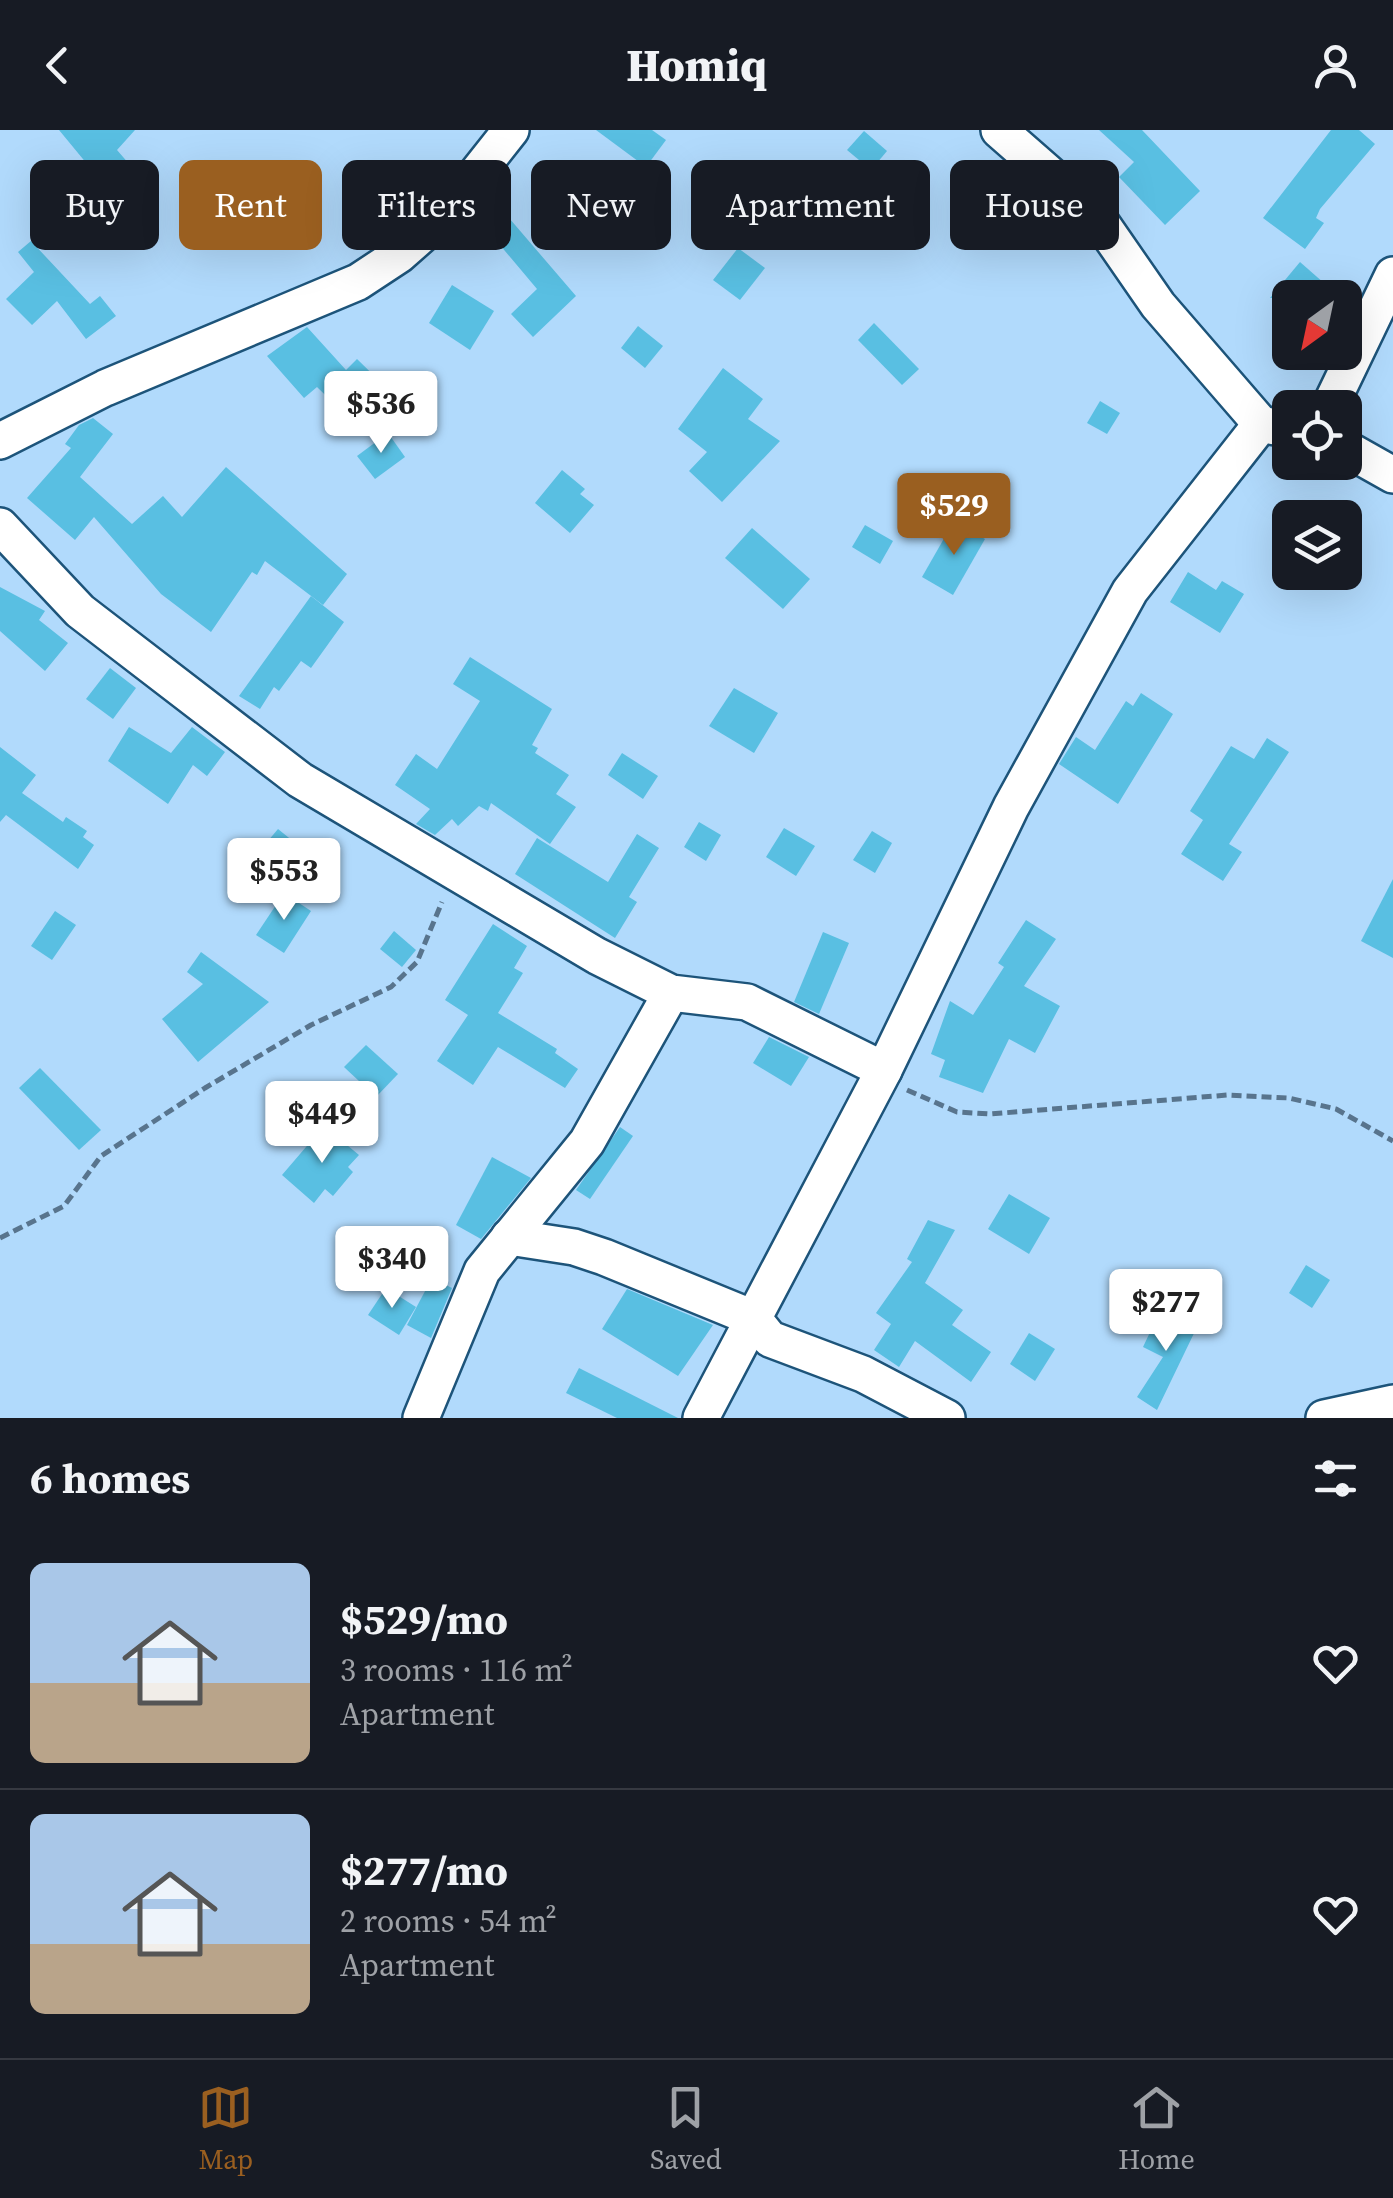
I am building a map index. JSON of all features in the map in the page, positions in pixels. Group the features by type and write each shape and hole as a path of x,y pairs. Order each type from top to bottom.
{"street":[{"path":"0,440 105,388 358,282 399,255 442,217 511,130"},
{"path":"999,130 1095,214 1158,305 1272,423"},
{"path":"1338,390 1393,274"},
{"path":"701,1418 884,1070 1011,806 1130,591 1272,431"},
{"path":"1362,458 1393,475"},
{"path":"0,526 80,611 300,780 597,956 672,993 746,1002 884,1070"},
{"path":"421,1418 474,1286 587,1142 672,993"},
{"path":"509,1237 574,1247 753,1318 770,1339 863,1374 947,1418"},
{"path":"1324,1418 1393,1403"}],"path":[{"path":"0,1238 64,1206 101,1156 204,1088 312,1025 391,987 417,962 453,869"},
{"path":"884,1070 913,1094 958,1112 990,1114 1228,1095 1290,1098 1336,1109 1393,1141"}],"building":[{"path":"59,130 135,130 117,150 126,160 84,160"},
{"path":"596,130 652,130 666,140 651,160 637,160"},
{"path":"1099,130 1142,130 1200,191 1165,225 1119,177 1134,162"},
{"path":"1331,130 1359,130 1375,144 1320,209 1316,218 1324,223 1305,249 1263,218"},
{"path":"864,131 887,151 879,160 859,160 847,150"},
{"path":"511,220 531,244 531,250 537,250 576,296 533,337 511,314 537,289 504,250 511,250"},
{"path":"30,242 30,250 39,250 90,304 100,296 116,316 86,339 57,301 32,325 6,299 34,272 18,252"},
{"path":"736,250 765,268 740,300 713,280"},
{"path":"1300,262 1320,280 1285,280"},
{"path":"452,285 494,311 470,350 429,323"},
{"path":"874,323 919,369 902,385 858,340"},
{"path":"638,326 663,346 645,368 621,348"},
{"path":"307,327 346,370 357,359 399,400 365,434 317,387 304,398 267,356"},
{"path":"723,368 763,399 748,419 780,441 722,502 689,471 707,452 678,429"},
{"path":"1100,401 1120,413 1107,434 1087,423"},
{"path":"93,418 113,434 80,477 132,524 163,496 182,517 226,467 347,574 323,605 265,561 257,575 252,572 211,632 161,594 94,517 75,540 27,498 71,448 65,444 79,425"},
{"path":"388,433 405,457 375,479 357,456"},
{"path":"562,470 585,489 580,494 594,505 570,533 535,503"},
{"path":"954,521 985,539 953,595 922,577"},
{"path":"865,525 893,541 880,564 852,547"},
{"path":"752,528 810,579 783,609 725,558"},
{"path":"1188,572 1216,590 1222,581 1244,594 1220,633 1170,602"},
{"path":"0,587 45,611 39,620 68,643 45,671 0,631"},
{"path":"311,596 344,622 311,668 301,661 279,691 274,687 260,709 239,696"},
{"path":"470,657 552,709 532,745 538,748 535,753 569,775 556,794 576,807 550,844 491,803 488,811 479,806 458,826 452,819 435,835 416,824 430,809 395,785 416,754 437,769 480,701 453,684"},
{"path":"110,668 136,688 113,719 86,699"},
{"path":"734,688 778,713 754,753 709,726"},
{"path":"1141,693 1173,714 1118,804 1059,764 1076,737 1095,750 1126,701 1133,706"},
{"path":"129,727 171,753 192,727 225,752 207,776 193,765 168,804 108,761"},
{"path":"1267,738 1289,752 1229,844 1242,852 1223,881 1181,854 1203,820 1190,811 1231,746 1254,759"},
{"path":"0,747 36,775 22,793 63,822 66,817 87,831 83,837 94,845 78,869 6,815 0,822"},
{"path":"622,753 658,776 643,799 608,775"},
{"path":"699,822 721,835 706,861 684,847"},
{"path":"784,828 815,846 796,876 766,857"},
{"path":"278,829 304,850 288,869 262,848"},
{"path":"872,831 892,843 875,873 853,860"},
{"path":"637,834 659,848 629,897 637,902 615,938 515,874 537,838 608,882"},
{"path":"1393,879 1393,958 1361,941"},
{"path":"284,893 311,911 284,953 256,935"},
{"path":"55,911 76,925 52,960 31,946"},
{"path":"1026,920 1056,939 1024,986 1060,1006 1035,1053 1009,1039 983,1093 939,1077 945,1060 931,1054 950,1001 973,1015 1004,967 998,963"},
{"path":"493,924 527,946 514,968 523,973 498,1013 557,1049 555,1053 578,1069 565,1088 498,1047 473,1085 437,1061 468,1015 445,1000"},
{"path":"394,931 416,950 402,967 380,949"},
{"path":"823,932 849,943 819,1014 794,1002"},
{"path":"201,952 269,1002 198,1062 162,1019 203,984 187,972"},
{"path":"769,1037 809,1057 791,1086 753,1063"},
{"path":"366,1045 398,1074 376,1097 344,1067"},
{"path":"40,1068 101,1130 79,1150 19,1088"},
{"path":"324,1126 359,1155 348,1167 353,1172 333,1196 325,1189 314,1203 282,1175"},
{"path":"620,1127 633,1136 590,1199 576,1190"},
{"path":"492,1157 531,1178 481,1239 456,1225"},
{"path":"1009,1194 1050,1218 1029,1254 988,1229"},
{"path":"928,1220 955,1230 925,1283 963,1310 952,1325 991,1352 971,1382 915,1341 899,1367 874,1350 891,1324 876,1313 912,1262 907,1259"},
{"path":"1306,1265 1330,1280 1312,1308 1289,1293"},
{"path":"432,1278 452,1288 431,1338 407,1325"},
{"path":"386,1288 416,1307 399,1335 368,1315"},
{"path":"627,1289 713,1325 678,1376 602,1329"},
{"path":"1161,1309 1197,1327 1157,1410 1137,1397 1163,1357 1143,1347"},
{"path":"1029,1333 1055,1349 1035,1381 1010,1364"},
{"path":"579,1368 678,1418 617,1418 566,1393"}]}
